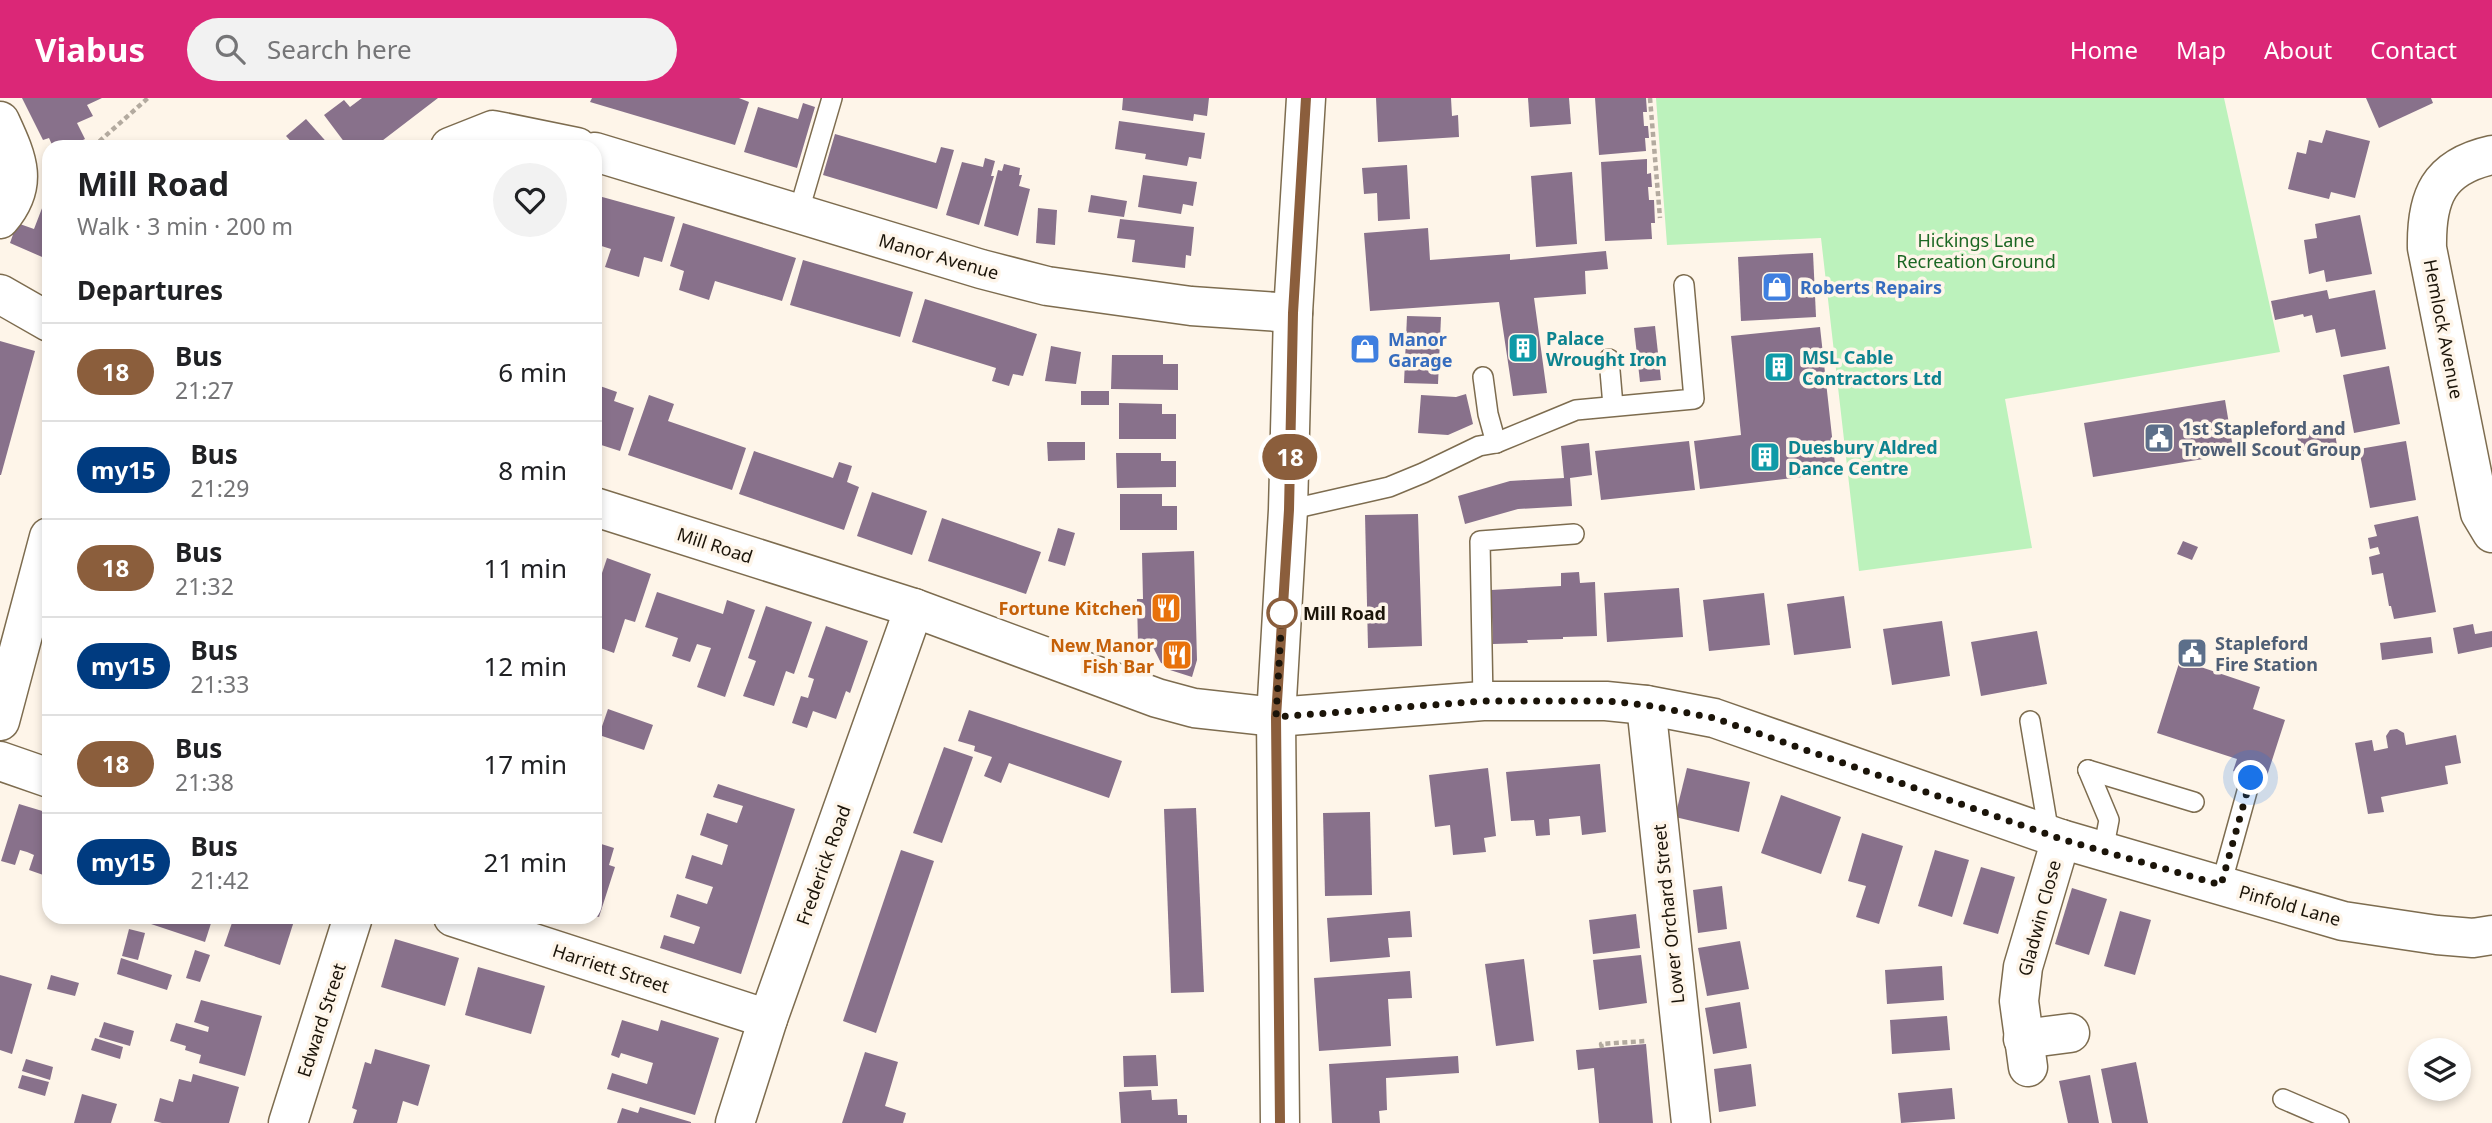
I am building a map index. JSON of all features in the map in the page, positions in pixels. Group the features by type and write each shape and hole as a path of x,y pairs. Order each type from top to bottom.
{"street":[{"path":"1280,1123 1276,717 1289,510 1293,313 1306,98"},
{"path":"0,121 16,158 18,186 12,203 0,219"},
{"path":"468,140 493,130 542,140"},
{"name":"Manor Avenue","path":"602,154 981,270 1047,286 1191,306 1293,313"},
{"name":"Hemlock Avenue","path":"2492,155 2457,167 2431,200 2427,220 2427,248 2480,513 2492,533"},
{"path":"0,295 42,318"},
{"name":"Mill Road","path":"602,509 914,608 1157,698 1194,708 1276,717"},
{"path":"0,721 42,563"},
{"name":"Frederick Road","path":"735,1123 768,1019 914,608"},
{"name":"Pinfold Lane","path":"1276,717 1483,701 1606,701 1646,705 1714,718 2055,837 2343,921 2437,935 2492,935"},
{"name":"Lower Orchard Street","path":"1646,705 1691,1123"},
{"path":"0,761 42,776"},
{"name":"Gladwin Close","path":"2055,837 2023,967 2019,1001 2025,1053 2070,1033"},
{"name":"Edward Street","path":"288,1123 351,924"},
{"name":"Harriett Street","path":"475,924 768,1019"}],"lane":[{"path":"798,214 832,98"},
{"path":"1289,510 1389,487 1479,446 1496,443 1576,410 1694,399 1684,285"},
{"path":"1609,359 1613,406"},
{"path":"1483,377 1488,414 1496,443"},
{"path":"1483,701 1480,541 1574,534"},
{"path":"2029,721 2055,837"},
{"path":"2103,851 2109,820 2088,770 2194,802"},
{"path":"2221,885 2251,778"},
{"path":"2283,1099 2339,1123"}],"path":[{"path":"101,140 148,98"},
{"path":"1650,98 1660,218"}],"green space":[{"name":"Hickings Lane Recreation Ground","path":"1656,98 2224,98 2280,352 2005,399 2032,548 1859,571 1821,238 1667,245"}],"building":[{"path":"22,98 102,98 87,105 93,116 77,123 85,139 43,140"},
{"path":"362,98 438,98 383,140 343,140 324,115 344,100 350,107"},
{"path":"592,98 739,98 749,102 735,145 590,102"},
{"path":"1123,98 1209,98 1207,116 1194,114 1193,121 1122,110"},
{"path":"1376,98 1451,98 1452,116 1458,115 1459,137 1378,142"},
{"path":"1528,98 1569,98 1571,124 1530,127"},
{"path":"1595,98 1646,98 1644,126 1648,126 1649,138 1645,138 1646,151 1599,155"},
{"path":"2366,98 2431,98 2433,103 2379,128"},
{"path":"803,103 815,107 797,168 744,152 758,107 798,119"},
{"path":"306,119 325,140 290,140 286,136"},
{"path":"1119,121 1205,133 1201,159 1189,157 1187,166 1145,159 1146,154 1115,149"},
{"path":"2326,130 2370,141 2355,198 2331,192 2329,199 2288,189 2297,152 2306,154 2309,140 2322,143"},
{"path":"835,134 936,163 941,147 954,150 937,209 823,175"},
{"path":"985,158 995,161 991,176 994,176 979,225 946,215 962,162 983,167"},
{"path":"1647,159 1647,174 1651,173 1652,187 1648,187 1649,200 1654,200 1655,223 1651,223 1652,239 1605,241 1601,162"},
{"path":"1004,164 1020,168 1019,175 1022,175 1019,186 1030,189 1018,236 984,226 998,170 1002,171"},
{"path":"1407,165 1410,219 1378,221 1377,193 1364,194 1362,168"},
{"path":"1572,172 1577,244 1536,247 1531,176"},
{"path":"1143,175 1197,182 1193,206 1183,204 1181,214 1138,207"},
{"path":"1091,195 1127,201 1124,217 1088,212"},
{"path":"602,197 675,217 662,262 644,257 639,277 605,267 611,249 602,246"},
{"path":"42,208 42,257 10,243 17,223 34,229"},
{"path":"1038,208 1057,210 1055,245 1036,243"},
{"path":"2360,215 2372,274 2326,282 2324,270 2309,274 2304,240 2317,238 2315,224"},
{"path":"1120,219 1194,227 1191,256 1186,255 1185,268 1132,262 1135,240 1117,238"},
{"path":"683,223 796,258 782,301 715,281 709,300 679,290 684,271 670,266"},
{"path":"1428,228 1430,260 1510,254 1510,260 1606,251 1608,269 1585,271 1586,294 1534,298 1547,393 1513,396 1499,302 1370,311 1364,233"},
{"name":"Roberts Repairs","path":"1813,253 1816,317 1741,321 1738,257"},
{"path":"803,260 913,292 900,337 790,305"},
{"path":"2327,290 2329,299 2375,290 2386,349 2341,357 2335,329 2316,333 2312,315 2304,317 2303,314 2275,320 2271,301"},
{"path":"925,299 1037,334 1023,376 1013,374 1009,386 992,381 996,368 912,342"},
{"path":"1407,316 1441,317 1438,384 1404,383"},
{"path":"1655,326 1661,380 1640,382 1634,328"},
{"path":"1820,327 1836,473 1700,489 1694,441 1741,435 1731,336"},
{"path":"0,341 35,351 1,475 0,475"},
{"path":"1051,346 1081,352 1076,384 1045,381"},
{"path":"1112,355 1163,355 1163,364 1178,364 1178,390 1111,389"},
{"path":"2389,366 2400,424 2354,433 2343,375"},
{"path":"602,387 617,392 614,401 634,408 620,451 602,445"},
{"path":"1081,391 1109,391 1109,405 1081,405"},
{"path":"1466,394 1473,424 1448,435 1418,433 1421,395 1456,397"},
{"path":"649,395 674,404 668,421 746,448 732,490 628,455"},
{"name":"1st Stapleford and Trowell Scout Group","path":"2225,400 2234,454 2093,477 2084,423"},
{"path":"1119,403 1162,404 1162,414 1176,414 1176,439 1119,439"},
{"path":"2334,429 2337,445 2300,452 2297,435"},
{"path":"1689,441 1695,490 1601,500 1595,451"},
{"path":"2406,441 2416,500 2370,508 2359,449"},
{"path":"1047,442 1085,442 1085,460 1048,461"},
{"path":"1589,443 1592,475 1570,478 1572,506 1518,509 1465,524 1458,496 1510,481 1564,478 1561,446"},
{"path":"754,451 833,478 839,462 852,466 847,482 859,487 844,530 739,494"},
{"path":"1116,453 1161,453 1161,461 1176,461 1176,487 1117,488"},
{"path":"872,492 927,511 912,555 857,536"},
{"path":"1120,494 1162,494 1162,506 1177,506 1177,530 1120,530"},
{"path":"1418,514 1422,646 1368,648 1365,515"},
{"path":"2418,516 2436,612 2394,619 2383,573 2372,575 2369,557 2380,554 2378,547 2370,549 2368,538 2377,536 2374,525"},
{"path":"942,518 1041,552 1026,594 928,561"},
{"path":"1058,528 1075,533 1065,566 1048,561"},
{"path":"2183,541 2198,547 2192,560 2177,554"},
{"path":"1194,551 1197,660 1192,677 1170,670 1171,666 1161,663 1154,649 1138,645 1137,599 1143,599 1142,553"},
{"path":"607,558 651,574 635,622 625,619 614,653 602,649 602,573"},
{"path":"1579,572 1580,583 1595,582 1597,636 1493,644 1491,590 1561,586 1561,573"},
{"path":"1679,588 1683,637 1607,642 1604,593"},
{"path":"657,592 723,614 727,600 755,610 725,697 697,687 711,648 697,644 690,662 672,656 678,638 645,627"},
{"path":"1764,593 1770,645 1709,651 1703,600"},
{"path":"1844,596 1851,648 1794,655 1787,604"},
{"path":"766,606 812,622 794,674 786,671 774,706 743,696 756,661 748,658"},
{"path":"1942,621 1950,676 1892,685 1883,629"},
{"path":"2473,624 2475,634 2492,631 2492,647 2458,654 2453,628"},
{"path":"826,626 868,641 850,693 846,691 836,719 813,711 807,728 792,723 801,696 808,698 814,679 808,677"},
{"path":"2037,631 2047,684 1981,696 1971,642"},
{"path":"2431,637 2433,653 2382,660 2380,643"},
{"path":"2180,660 2260,687 2253,709 2285,720 2265,782 2233,771 2237,759 2157,733"},
{"path":"608,709 653,725 644,750 602,736"},
{"path":"969,710 1122,761 1109,798 1009,763 1001,783 984,776 992,757 974,751 975,746 958,741"},
{"path":"2397,729 2404,733 2406,745 2456,735 2461,763 2445,766 2448,784 2381,797 2384,812 2368,814 2355,743 2372,740 2374,751 2388,748 2386,736 2390,730"},
{"path":"944,747 973,757 942,843 913,833"},
{"path":"1600,764 1606,832 1582,835 1580,816 1549,819 1550,835 1536,836 1534,820 1511,821 1506,772"},
{"path":"1488,768 1496,836 1484,838 1486,852 1453,855 1450,825 1435,827 1429,775"},
{"path":"1687,768 1750,782 1739,832 1675,817"},
{"path":"718,784 795,809 741,974 660,948 664,935 694,944 697,936 700,927 670,917 677,894 707,904 713,887 685,878 692,855 722,865 728,845 700,835 707,813 737,823 743,806 713,797"},
{"path":"1781,795 1841,817 1821,874 1761,853"},
{"path":"19,804 42,811 42,875 29,870 34,855 27,852 20,850 15,865 1,861"},
{"path":"1196,808 1204,992 1171,993 1164,809"},
{"path":"1370,812 1372,895 1325,896 1323,813"},
{"path":"1862,833 1903,846 1879,924 1856,917 1866,886 1848,881"},
{"path":"602,844 614,848 609,865 615,867 602,908"},
{"path":"901,850 934,861 876,1033 843,1021"},
{"path":"1935,850 1969,860 1952,917 1918,906"},
{"path":"1981,867 2015,877 1998,934 1963,924"},
{"path":"1722,886 1727,929 1698,933 1693,890"},
{"path":"2072,888 2107,899 2089,955 2055,944"},
{"path":"1410,911 1412,937 1388,938 1390,957 1330,962 1327,918"},
{"path":"2120,911 2151,920 2135,975 2104,966"},
{"path":"1636,914 1640,948 1593,954 1589,920"},
{"path":"151,924 211,924 205,942"},
{"path":"232,924 293,924 280,965 224,946"},
{"path":"129,929 145,933 138,960 122,956"},
{"path":"395,939 459,958 445,1006 381,987"},
{"path":"1740,941 1749,989 1707,996 1698,948"},
{"path":"195,950 210,955 200,982 186,978"},
{"path":"1641,955 1647,1003 1599,1010 1593,960"},
{"path":"121,958 172,975 167,990 117,974"},
{"path":"1524,959 1534,1041 1496,1046 1485,964"},
{"path":"1942,966 1944,1000 1887,1004 1885,970"},
{"path":"478,967 545,986 531,1034 465,1015"},
{"path":"1410,971 1412,998 1388,999 1391,1046 1319,1051 1314,978"},
{"path":"0,975 32,984 12,1054 0,1050"},
{"path":"51,975 79,983 75,996 47,989"},
{"path":"201,1000 262,1016 245,1076 199,1063 201,1055 170,1041 176,1023 208,1032 209,1027 194,1022"},
{"path":"1740,1002 1747,1048 1713,1054 1705,1008"},
{"path":"1947,1016 1950,1050 1892,1054 1890,1020"},
{"path":"622,1020 658,1031 661,1020 719,1038 695,1115 607,1089 612,1073 647,1084 653,1063 621,1053 619,1058 611,1055"},
{"path":"104,1022 134,1031 130,1046 99,1037"},
{"path":"95,1038 123,1047 120,1059 91,1050"},
{"path":"1646,1044 1653,1123 1599,1123 1594,1068 1578,1070 1576,1050"},
{"path":"375,1049 430,1065 418,1106 403,1101 397,1123 353,1123 357,1110 352,1108 365,1062 371,1064"},
{"path":"865,1052 898,1062 885,1106 906,1113 903,1123 842,1123"},
{"path":"1156,1055 1158,1086 1124,1087 1123,1056"},
{"path":"1458,1056 1459,1073 1386,1078 1387,1110 1379,1111 1380,1123 1332,1123 1329,1064"},
{"path":"26,1059 53,1067 50,1080 22,1071"},
{"path":"2136,1062 2148,1123 2112,1123 2101,1069"},
{"path":"1751,1064 1756,1106 1719,1112 1714,1069"},
{"path":"193,1074 239,1087 229,1123 154,1121 160,1098 173,1102 179,1079 191,1082"},
{"path":"22,1075 49,1082 45,1096 18,1088"},
{"path":"2090,1075 2099,1123 2068,1123 2059,1081"},
{"path":"1952,1088 1955,1119 1901,1123 1898,1093"},
{"path":"1151,1090 1152,1100 1177,1099 1178,1115 1187,1115 1187,1123 1121,1123 1119,1092"},
{"path":"82,1094 117,1104 111,1123 74,1123"},
{"path":"640,1107 691,1123 617,1123 622,1108 638,1113"}],"bus line":[{"name":"18","path":"1280,1123 1276,717 1289,510 1293,313 1306,98"}],"place":[{"name":"Roberts Repairs","path":"1777,287"},
{"name":"Palace Wrought Iron","path":"1523,348"},
{"name":"Manor Garage","path":"1365,349"},
{"name":"MSL Cable Contractors Ltd","path":"1779,367"},
{"name":"1st Stapleford and Trowell Scout Group","path":"2159,438"},
{"name":"Duesbury Aldred Dance Centre","path":"1765,457"},
{"name":"Fortune Kitchen","path":"1166,608"},
{"name":"Mill Road","path":"1282,613"},
{"name":"Stapleford Fire Station","path":"2192,653"},
{"name":"New Manor Fish Bar","path":"1177,655"}],"route":[{"path":"1282,613 1276,717 1483,701 1606,701 1646,705 1714,718 2061,839 2221,885 2251,778"}]}
